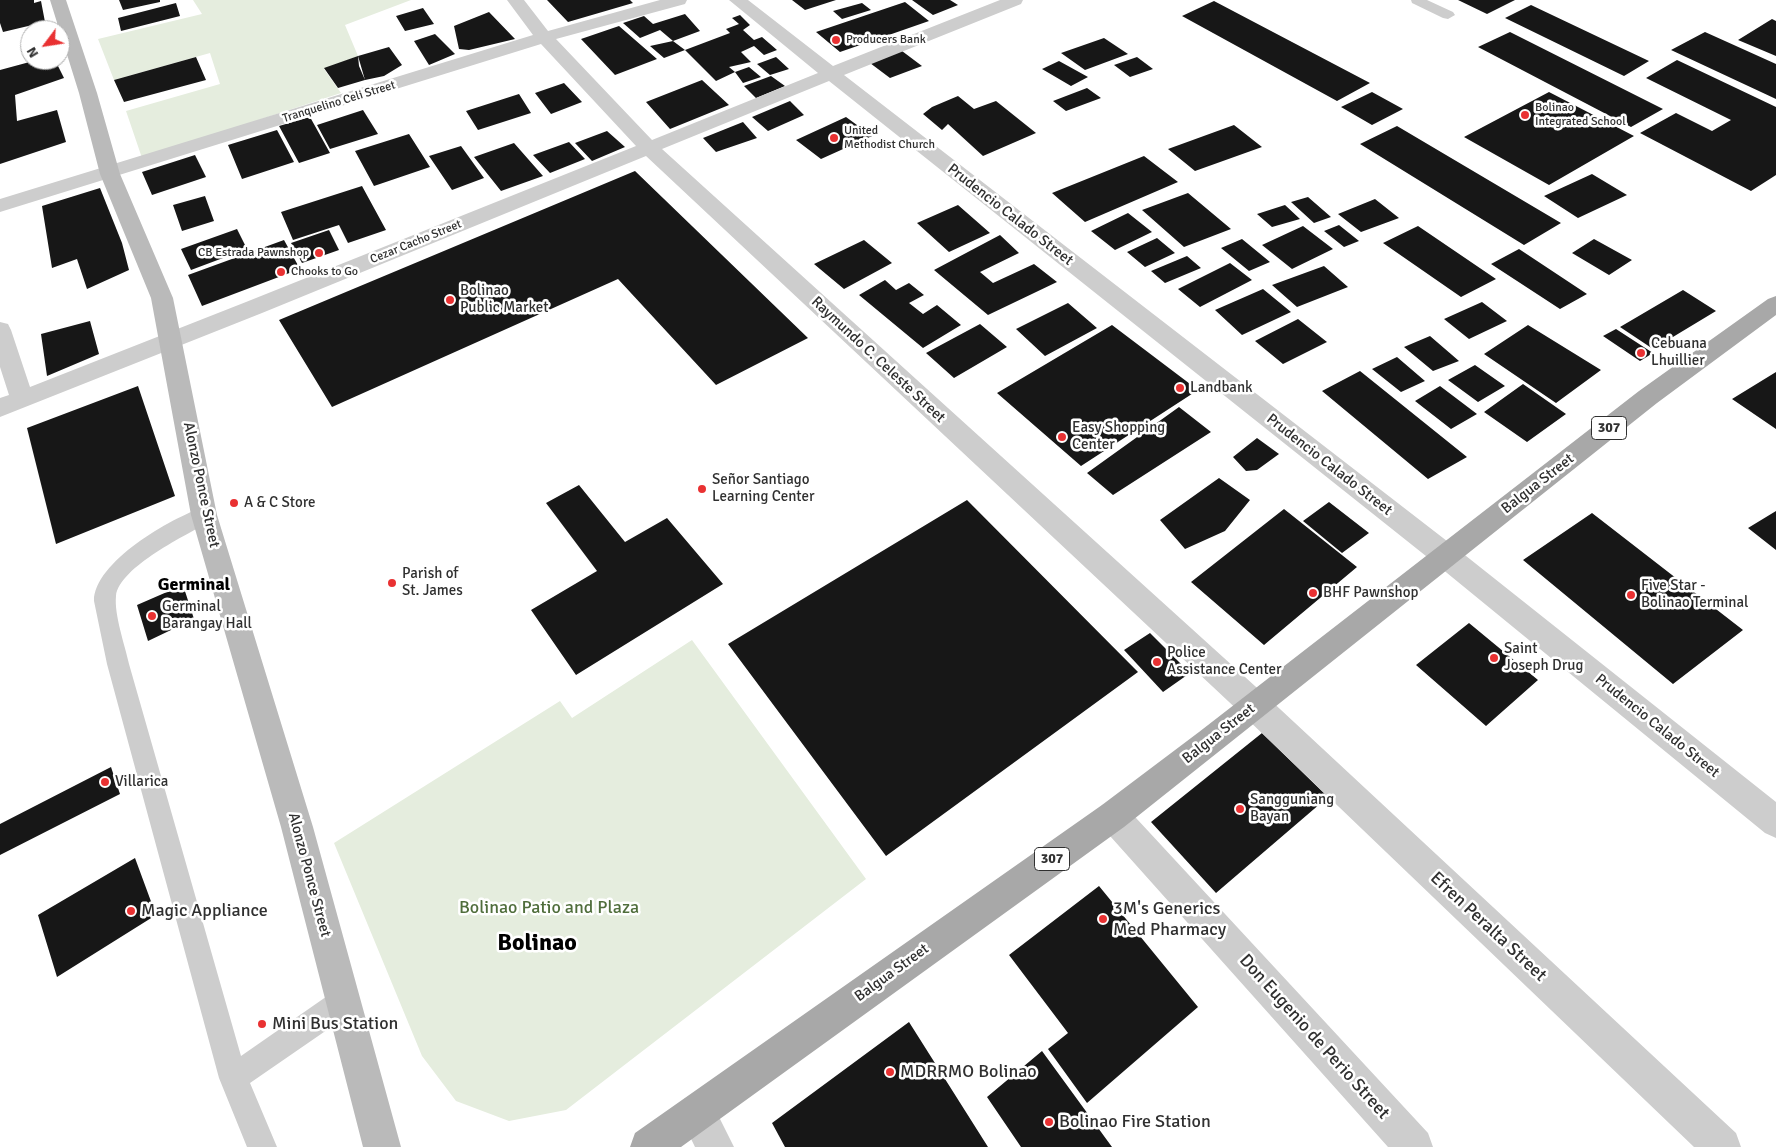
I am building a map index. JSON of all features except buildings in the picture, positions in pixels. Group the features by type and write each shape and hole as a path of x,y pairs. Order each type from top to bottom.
{"main road":[{"name":"Balgua Street","path":"649,1147 1113,816 1648,397 1776,304"}],"street":[{"name":"Alonzo Ponce Street","path":"58,0 88,93 110,174 162,298 204,515 297,827 382,1147"},
{"name":"Raymundo C. Celeste Street","path":"515,0 544,37 648,147 1255,706"},
{"name":"Tranquelino Celi Street","path":"0,206 110,174 544,37 679,0"},
{"name":"Prudencio Calado Street","path":"737,0 1446,556 1776,822"},
{"name":"Cezar Cacho Street","path":"0,408 172,342 830,73 1015,0"},
{"path":"0,330 22,400"},
{"name":"Efren Peralta Street","path":"1255,706 1722,1147"},
{"name":"Don Eugenio de Perio Street","path":"1113,816 1414,1147"},
{"path":"697,1112 716,1147"}],"lane":[{"path":"1417,0 1448,15"},
{"path":"204,515 132,558 110,580 105,596 118,664 233,1078 262,1147"},
{"path":"233,1078 343,1002"}],"green space":[{"path":"193,0 411,0 345,25 358,56 324,69 341,93 142,158 126,111 220,84 210,53 114,80 98,39 202,14"},
{"name":"Bolinao Patio and Plaza","path":"692,640 866,879 566,1110 509,1121 456,1101 422,1056 334,843 560,701 572,718"}],"place":[{"name":"Producers Bank","path":"836,40"},
{"name":"Bolinao Integrated School","path":"1525,115"},
{"name":"United Methodist Church","path":"834,138"},
{"name":"CB Estrada Pawnshop","path":"319,253"},
{"name":"Chooks to Go","path":"281,272"},
{"name":"Bolinao Public Market","path":"450,300"},
{"name":"Cebuana Lhuillier","path":"1641,353"},
{"name":"Landbank","path":"1180,388"},
{"name":"Easy Shopping Center","path":"1062,437"},
{"name":"Señor Santiago Learning Center","path":"702,489"},
{"name":"A & C Store","path":"234,503"},
{"name":"Parish of St. James","path":"392,583"},
{"name":"BHF Pawnshop","path":"1313,593"},
{"name":"Five Star - Bolinao Terminal","path":"1631,595"},
{"name":"Germinal Barangay Hall","path":"152,616"},
{"name":"Saint Joseph Drug","path":"1494,658"},
{"name":"Police Assistance Center","path":"1157,662"},
{"name":"Villarica","path":"105,782"},
{"name":"Sangguniang Bayan","path":"1240,809"},
{"name":"Magic Appliance","path":"131,911"},
{"name":"3M's Generics Med Pharmacy","path":"1103,919"},
{"name":"Mini Bus Station","path":"262,1024"},
{"name":"MDRRMO Bolinao","path":"890,1072"},
{"name":"Bolinao Fire Station","path":"1049,1122"}],"district":[{"name":"Germinal","path":"194,585"},
{"name":"Bolinao","path":"537,944"}]}
